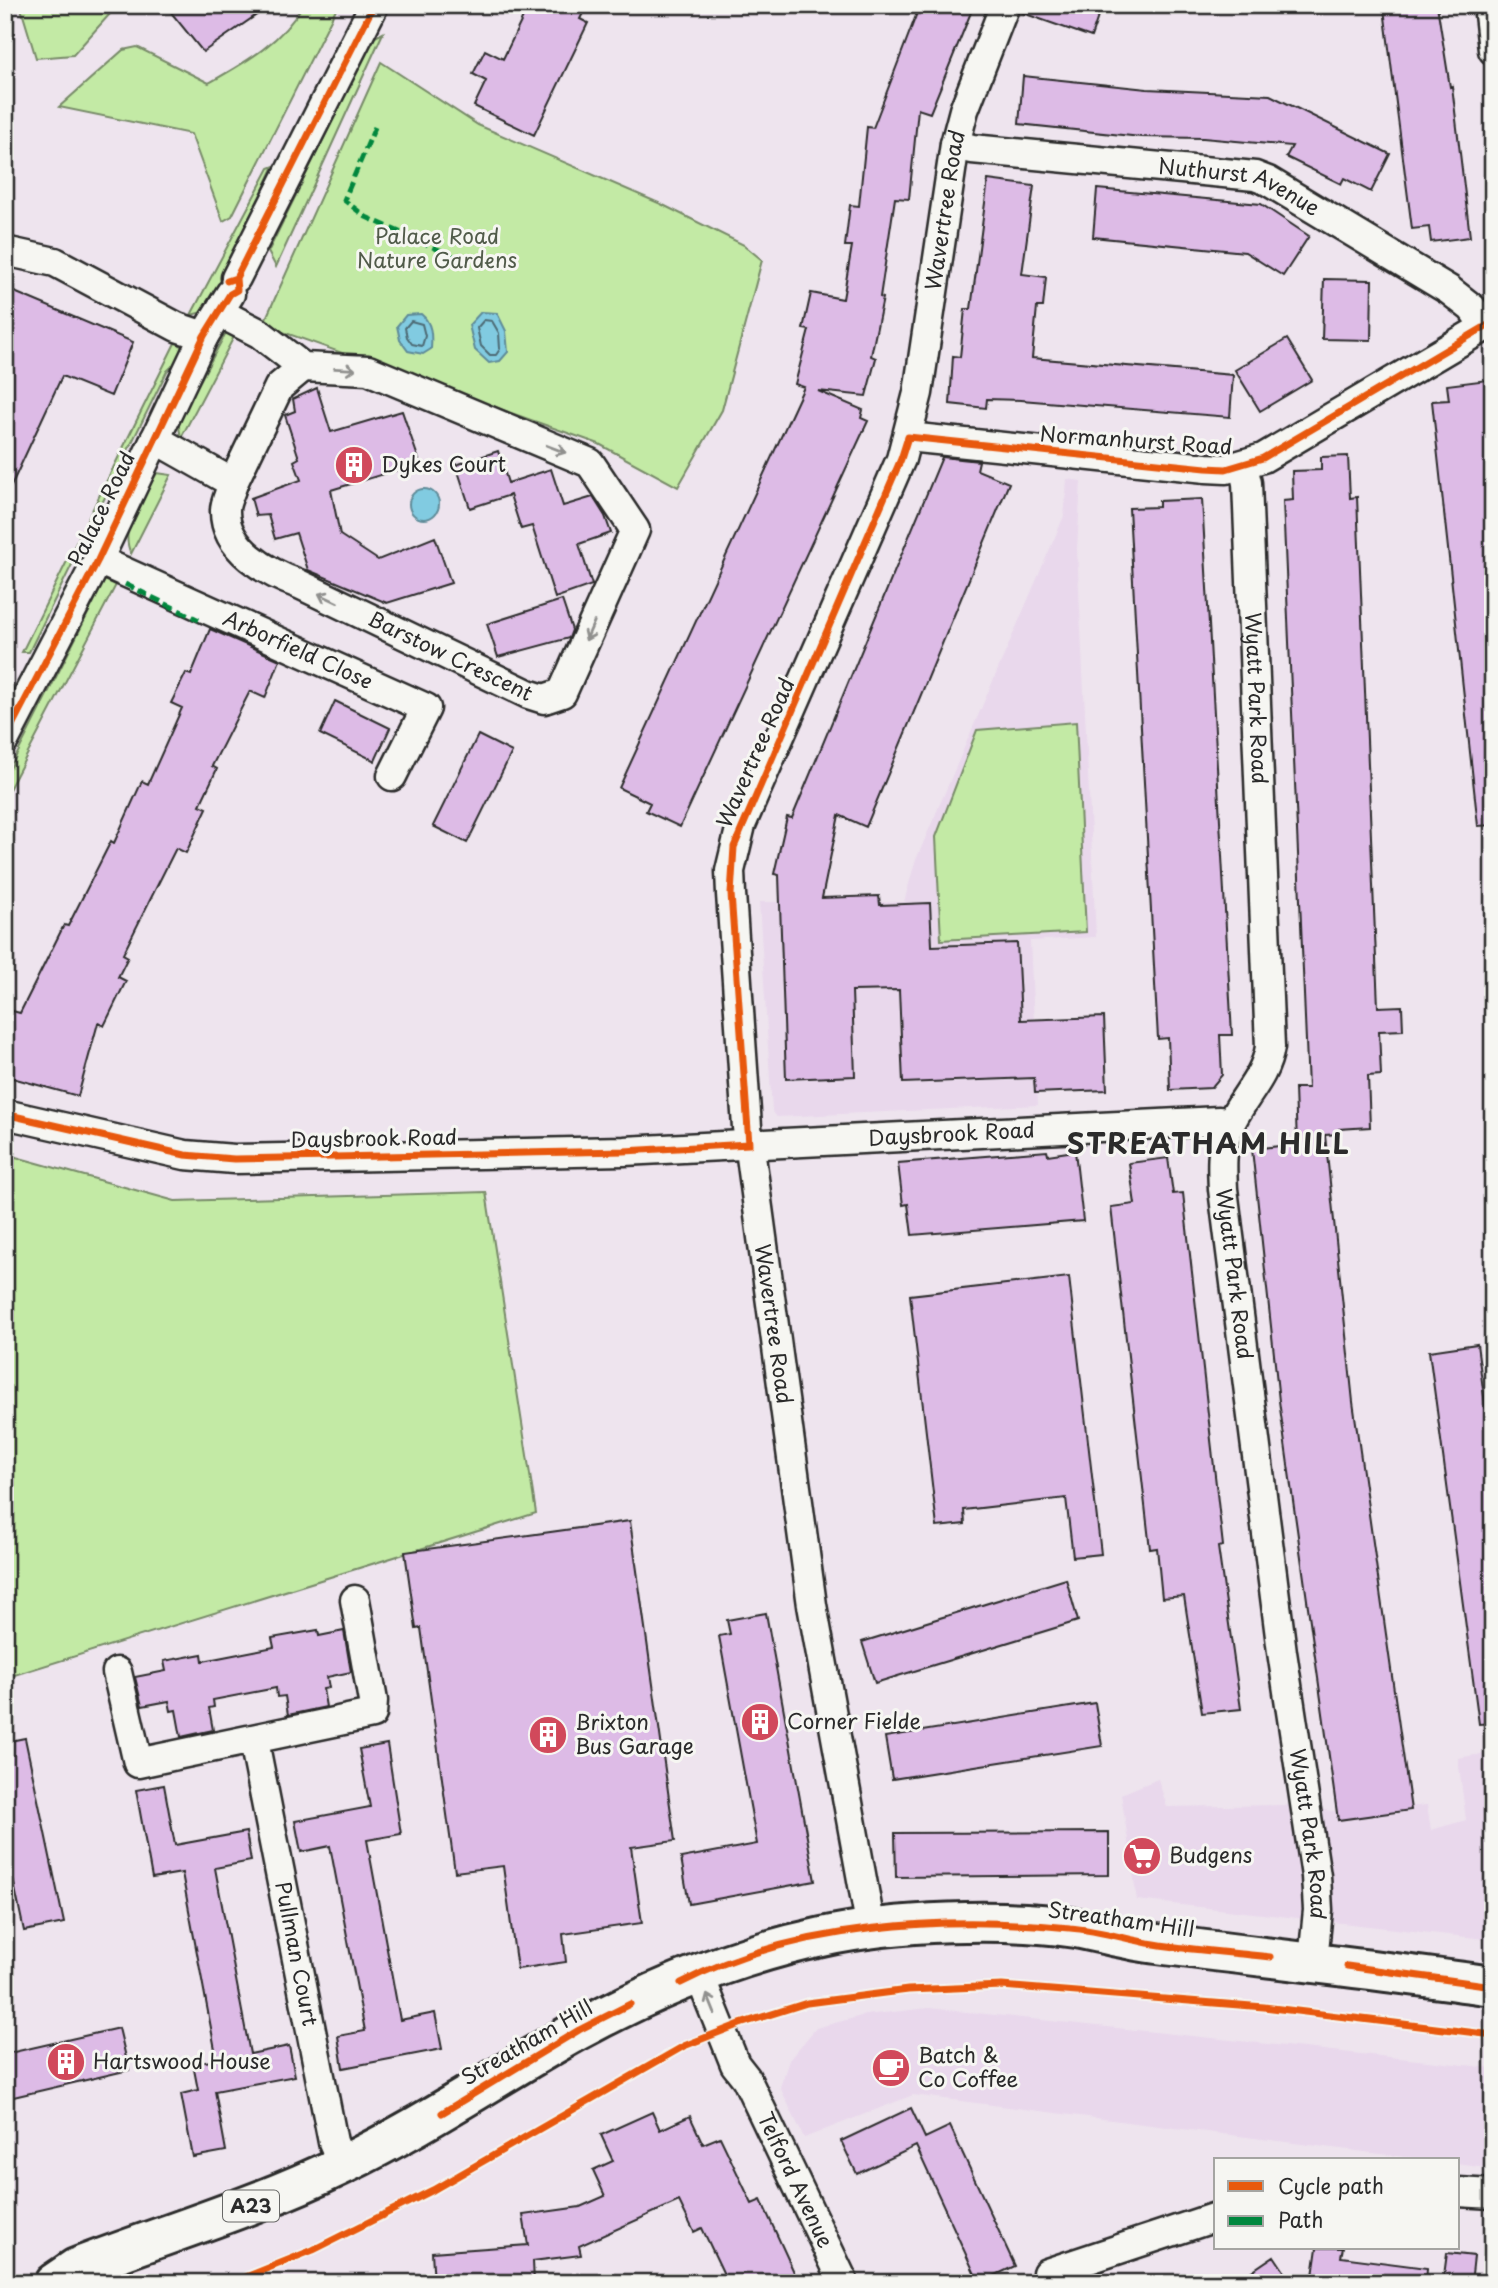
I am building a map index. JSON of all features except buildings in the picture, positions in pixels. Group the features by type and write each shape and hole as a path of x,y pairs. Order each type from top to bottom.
{"highway":[{"name":"Streatham Hill","path":"54,2283 76,2268 255,2204 343,2165 442,2113 579,2031 699,1973 803,1941 871,1929 943,1924 1025,1924 1074,1928 1151,1944 1493,1986"}],"street":[{"name":"Palace Road","path":"5,739 98,560 204,336 229,295 374,5"},
{"name":"Wavertree Road","path":"871,1929 812,1605 749,1144 731,894 734,847 901,460 918,393 955,144 964,110 1005,5"},
{"path":"1488,5 1493,50"},
{"name":"Nuthurst Avenue","path":"955,144 972,149 1255,176 1268,181 1449,290 1488,324"},
{"path":"5,251 55,262 177,327 204,336"},
{"path":"229,295 259,333 303,367"},
{"name":"Normanhurst Road","path":"908,437 1206,468 1243,466 1263,458 1488,324"},
{"name":"Barstow Crescent","path":"303,367 368,370 590,463 635,530 562,693 544,699 528,694 299,584 271,574 232,539 225,510 233,483 279,387 303,367"},
{"path":"155,439 233,483"},
{"name":"Wyatt Park Road","path":"1243,466 1247,483 1270,1047 1263,1073 1229,1126 1224,1146 1223,1189 1282,1652 1316,1876 1318,1910 1313,1962"},
{"name":"Arborfield Close","path":"98,560 426,708 392,776"},
{"name":"Daysbrook Road","path":"5,1114 185,1156 234,1159 624,1151 1219,1121 1229,1126"},
{"path":"117,1672 138,1763 254,1741 372,1714 373,1701 355,1600"},
{"name":"Pullman Court","path":"254,1741 333,2142 343,2165"},
{"name":"Telford Avenue","path":"699,1973 735,2064 746,2078 844,2283"},
{"path":"1460,2192 1493,2194"},
{"path":"1047,2273 1214,2218"}],"shaded area":[{"path":"1067,479 1081,481 1077,549 1096,937 1030,941 1038,1105 777,1117 772,1111 759,902 904,902 915,862 1064,516"},
{"path":"1493,1752 1493,1940 1137,1900 1121,1794 1158,1779 1167,1807 1284,1805 1348,1813 1427,1805 1431,1830 1466,1820 1458,1758"},
{"path":"929,2008 1493,2068 1493,2169 1460,2164 1460,2158 1412,2158 913,2095 804,2138 780,2087 789,2060 816,2028 865,2015"},
{"path":"1493,2222 1493,2283 1485,2283"}],"green space":[{"path":"20,5 118,5 73,55 36,58"},
{"path":"303,5 338,5 232,216 223,221 191,134 59,107 123,50 137,47 209,83 262,50 285,30"},
{"path":"383,33 276,267 268,252 373,38"},
{"name":"Palace Road Nature Gardens","path":"381,62 478,125 661,204 744,245 762,260 722,410 678,487 599,444 263,325"},
{"path":"274,166 207,311 191,315 269,168"},
{"path":"229,327 238,329 181,438 178,422"},
{"path":"177,339 185,354 167,371 29,652 22,652"},
{"path":"157,473 171,475 131,554 128,543 130,522"},
{"path":"105,580 117,583 5,797 5,778"},
{"path":"1076,722 1086,932 941,940 936,837 977,730"},
{"path":"5,1154 175,1201 486,1192 536,1513 5,1678"}],"water":[{"path":"481,312 497,313 506,331 508,352 500,361 489,363 475,350 469,325"},
{"path":"421,314 429,325 431,334 431,349 423,354 408,351 400,340 397,326 406,315"},
{"path":"424,489 435,493 439,504 435,515 424,519 413,515 409,504 413,493"}],"marked path":[{"path":"375,127 344,200 366,217 455,257"},
{"path":"125,584 199,620"}],"cycle path":[{"path":"227,281 236,278 374,5"},
{"path":"5,739 98,560 204,336 230,294 237,290 236,278"},
{"path":"5,1114 185,1155 234,1159 624,1151 749,1144 731,894 734,847 901,459 908,437 1226,469 1263,458 1493,322"},
{"path":"681,1983 725,1963 821,1936 922,1924 1022,1924 1070,1928 1148,1943 1270,1957"},
{"path":"1347,1966 1493,1986"},
{"path":"231,2283 313,2250 433,2190 684,2046 740,2024 807,2003 908,1990 1002,1986 1264,2007 1493,2035"},
{"path":"442,2113 579,2030 630,2004"}],"place":[{"name":"Dykes Court","path":"354,465"},
{"name":"Corner Fielde","path":"760,1722"},
{"name":"Brixton Bus Garage","path":"548,1735"},
{"name":"Budgens","path":"1142,1856"},
{"name":"Hartswood House","path":"66,2062"},
{"name":"Batch & Co Coffee","path":"891,2068"}],"district":[{"name":"STREATHAM HILL","path":"1209,1144"}]}
